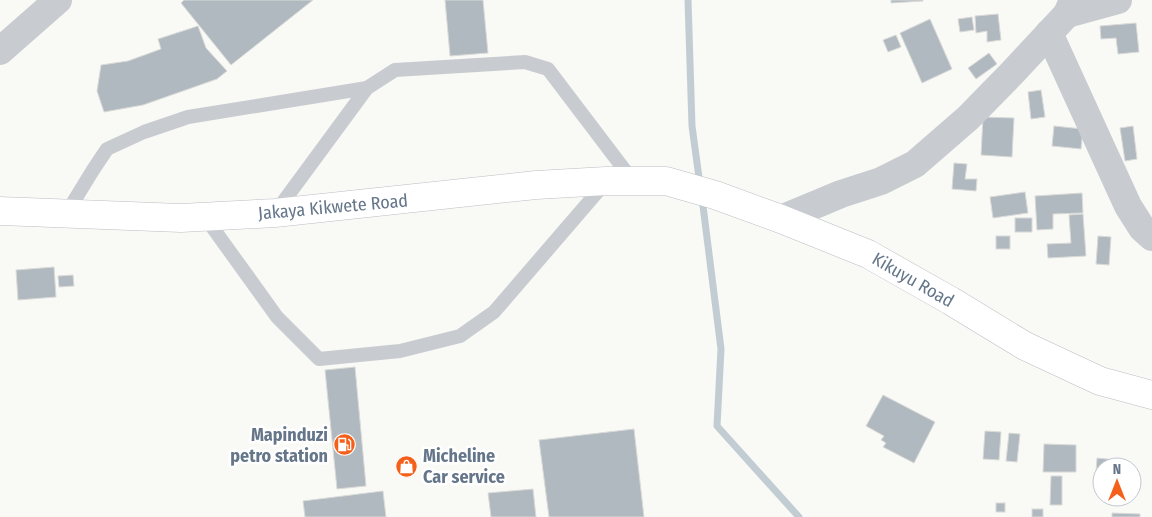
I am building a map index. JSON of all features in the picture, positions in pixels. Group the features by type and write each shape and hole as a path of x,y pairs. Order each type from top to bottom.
{"main road":[{"name":"Jakaya Kikwete Road","path":"0,211 181,218 275,214 536,185 606,181 666,181"},
{"name":"Kikuyu Road","path":"666,181 781,218 868,254 1025,346 1100,381 1152,395"}],"street":[{"path":"0,51 58,0"},
{"path":"781,218 841,194 881,181 915,164 968,118 1013,72 1063,16 1118,0"},
{"path":"1063,16 1128,206 1142,228 1152,237"}],"lane":[{"path":"275,214 367,88 395,70 525,62 548,69 634,181"},
{"path":"66,214 108,149 144,132 188,117 367,88"},
{"path":"205,217 277,316 319,359 400,351 460,336 494,312 606,181"}],"building":[{"path":"184,0 313,0 231,65 181,3"},
{"path":"445,0 483,0 488,53 450,56"},
{"path":"891,0 923,0 923,1 891,3"},
{"path":"998,14 1001,40 987,42 987,31 976,33 975,16"},
{"path":"972,17 974,30 960,32 958,19"},
{"path":"930,19 952,69 922,83 900,33"},
{"path":"1136,23 1139,52 1118,54 1116,38 1101,39 1100,26"},
{"path":"198,26 206,48 227,71 217,79 143,105 104,112 97,91 101,65 128,61 161,49 158,39"},
{"path":"896,35 901,47 888,52 883,40"},
{"path":"989,53 997,64 976,79 968,68"},
{"path":"1041,90 1045,117 1031,119 1028,92"},
{"path":"983,117 1014,118 1012,157 981,155"},
{"path":"1054,126 1083,129 1081,149 1052,146"},
{"path":"1133,126 1137,159 1125,161 1120,128"},
{"path":"954,163 967,164 965,179 977,179 976,191 952,189"},
{"path":"1025,192 1028,213 993,218 990,197"},
{"path":"1082,193 1083,213 1053,214 1053,229 1037,230 1035,196"},
{"path":"1083,214 1086,256 1048,258 1047,244 1071,243 1069,215"},
{"path":"1015,218 1032,218 1032,232 1015,232"},
{"path":"996,236 1010,236 1010,249 996,249"},
{"path":"1098,236 1111,237 1109,265 1096,264"},
{"path":"54,267 56,297 18,300 16,270"},
{"path":"73,275 74,286 59,287 58,276"},
{"path":"355,367 366,486 337,489 325,370"},
{"path":"883,395 935,422 914,463 883,447 886,443 881,440 884,436 866,426"},
{"path":"634,429 644,517 549,517 539,440"},
{"path":"985,431 1001,432 999,460 983,459"},
{"path":"1009,433 1020,434 1017,462 1006,461"},
{"path":"1044,444 1076,445 1076,472 1043,472"},
{"path":"1051,476 1062,476 1062,505 1050,505"},
{"path":"533,489 536,517 491,517 488,493"},
{"path":"383,491 386,517 305,517 303,501"},
{"path":"996,503 1005,503 1005,512 996,512"},
{"path":"1032,509 1043,509 1043,517 1032,517"},
{"path":"1112,513 1140,514 1140,517 1112,517"}],"waterway":[{"path":"688,0 692,126 700,185"},
{"path":"702,198 721,349 717,426 799,517"}],"place":[{"name":"Mapinduzi petro station","path":"344,445"},
{"name":"Micheline Car service","path":"407,466"}]}
